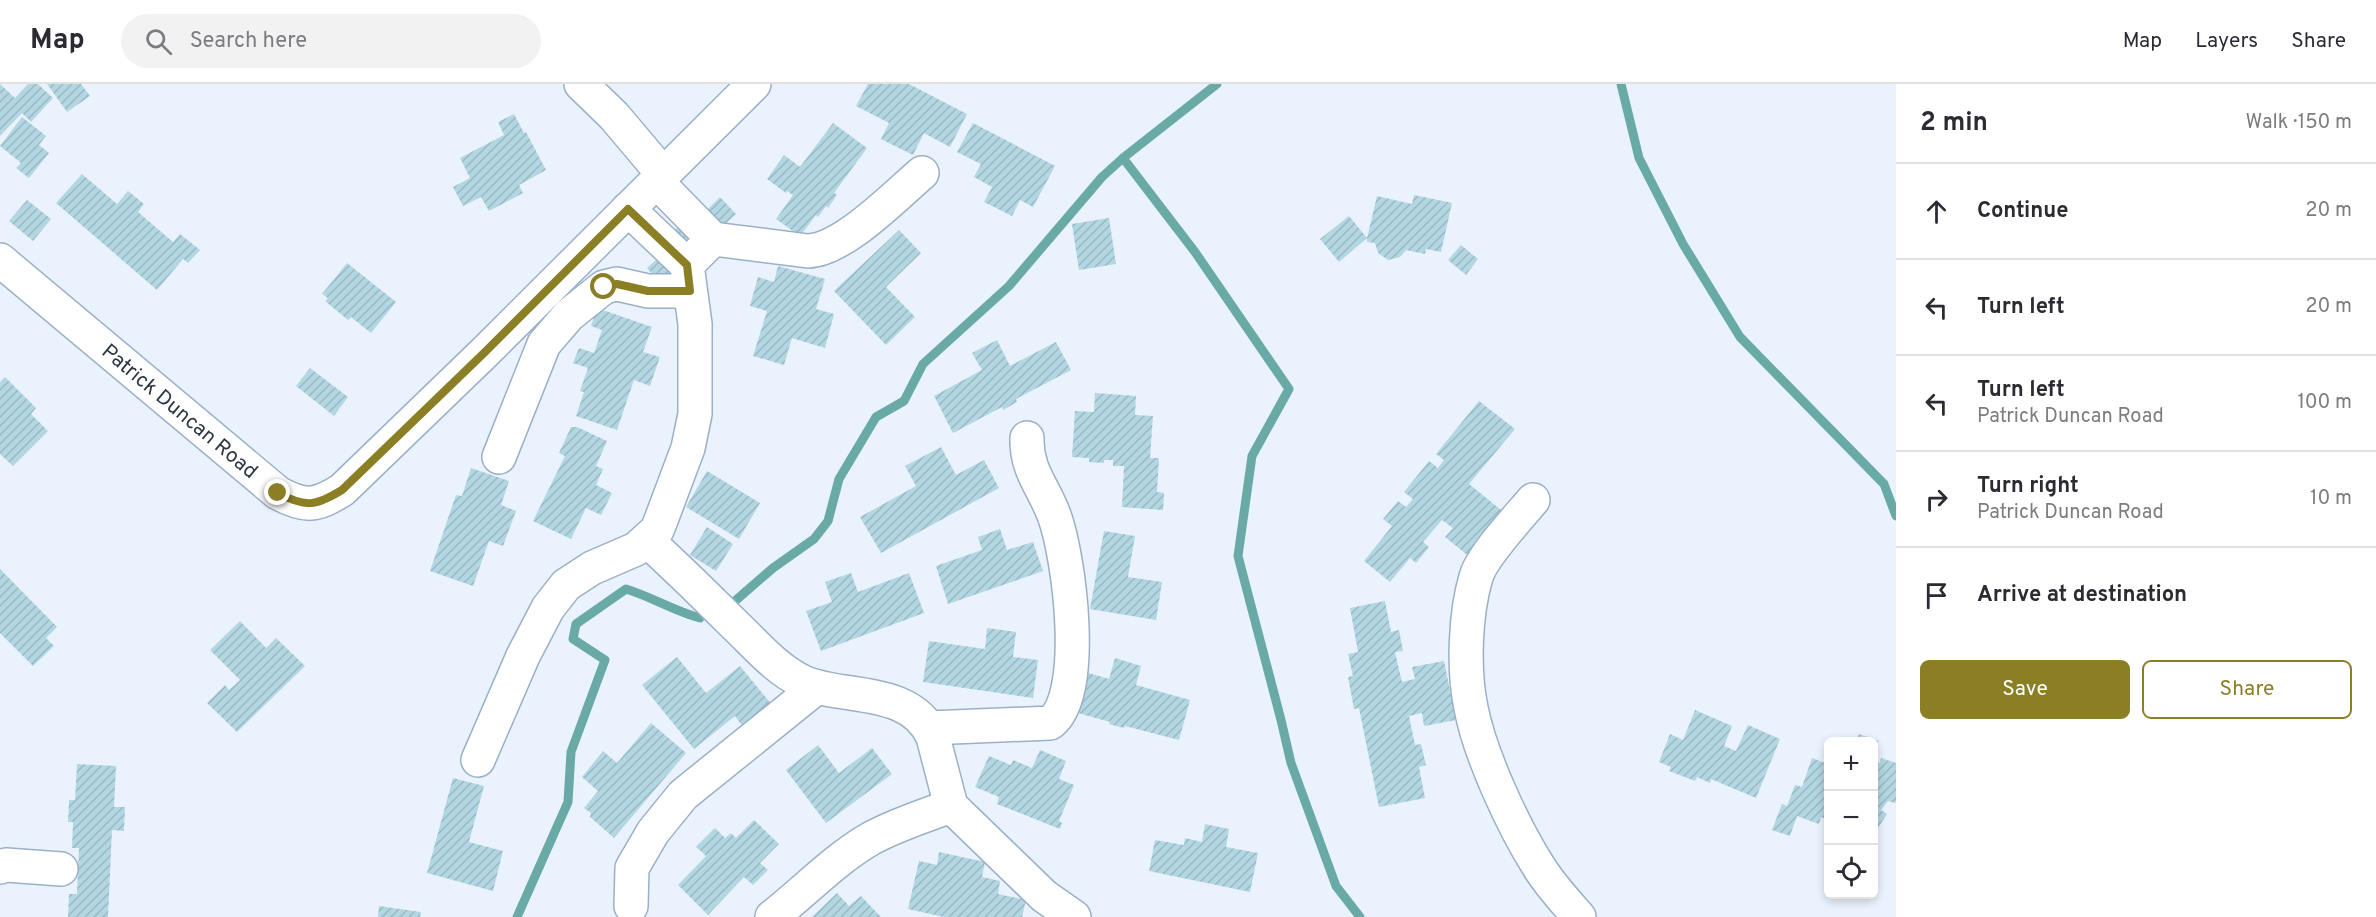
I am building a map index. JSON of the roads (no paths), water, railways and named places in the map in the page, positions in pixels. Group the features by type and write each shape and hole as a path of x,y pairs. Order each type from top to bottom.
{"street":[{"path":"581,84 614,116 660,178 713,239 820,251 855,231 922,173"},
{"name":"Patrick Duncan Road","path":"0,260 278,493 291,500 310,505 323,502 342,490 485,352 754,84"},
{"path":"478,760 523,656 548,608 566,585 583,573 636,549 657,530 688,448 695,414 695,324 689,278 628,209"},
{"path":"499,457 544,344 569,315 604,287 617,284 648,291 689,278 713,239"},
{"path":"929,728 1050,723 1064,707 1073,657 1065,558 1054,515 1028,460 1027,438"},
{"path":"1533,500 1491,553 1477,575 1470,610 1466,660 1470,708 1504,802 1539,868 1579,917"},
{"path":"647,540 781,669 817,687 875,696 918,716 929,728 938,753 951,806 1044,896 1074,917"},
{"path":"631,906 632,868 653,832 683,795 817,687"},
{"path":"776,915 851,851 870,839 951,806"},
{"path":"0,867 61,869"}],"waterway":[{"path":"1217,84 1123,158 1195,252 1289,389 1252,456 1238,556 1291,763 1336,886 1360,917"},
{"path":"1621,84 1639,158 1683,244 1740,337 1884,484 1896,516"},
{"path":"735,601 773,568 814,539 828,521 839,479 876,417 904,401 923,364 1009,286 1102,177 1123,158"},
{"path":"517,917 568,802 571,752 605,660 573,639 576,624 626,589 700,618"}]}
